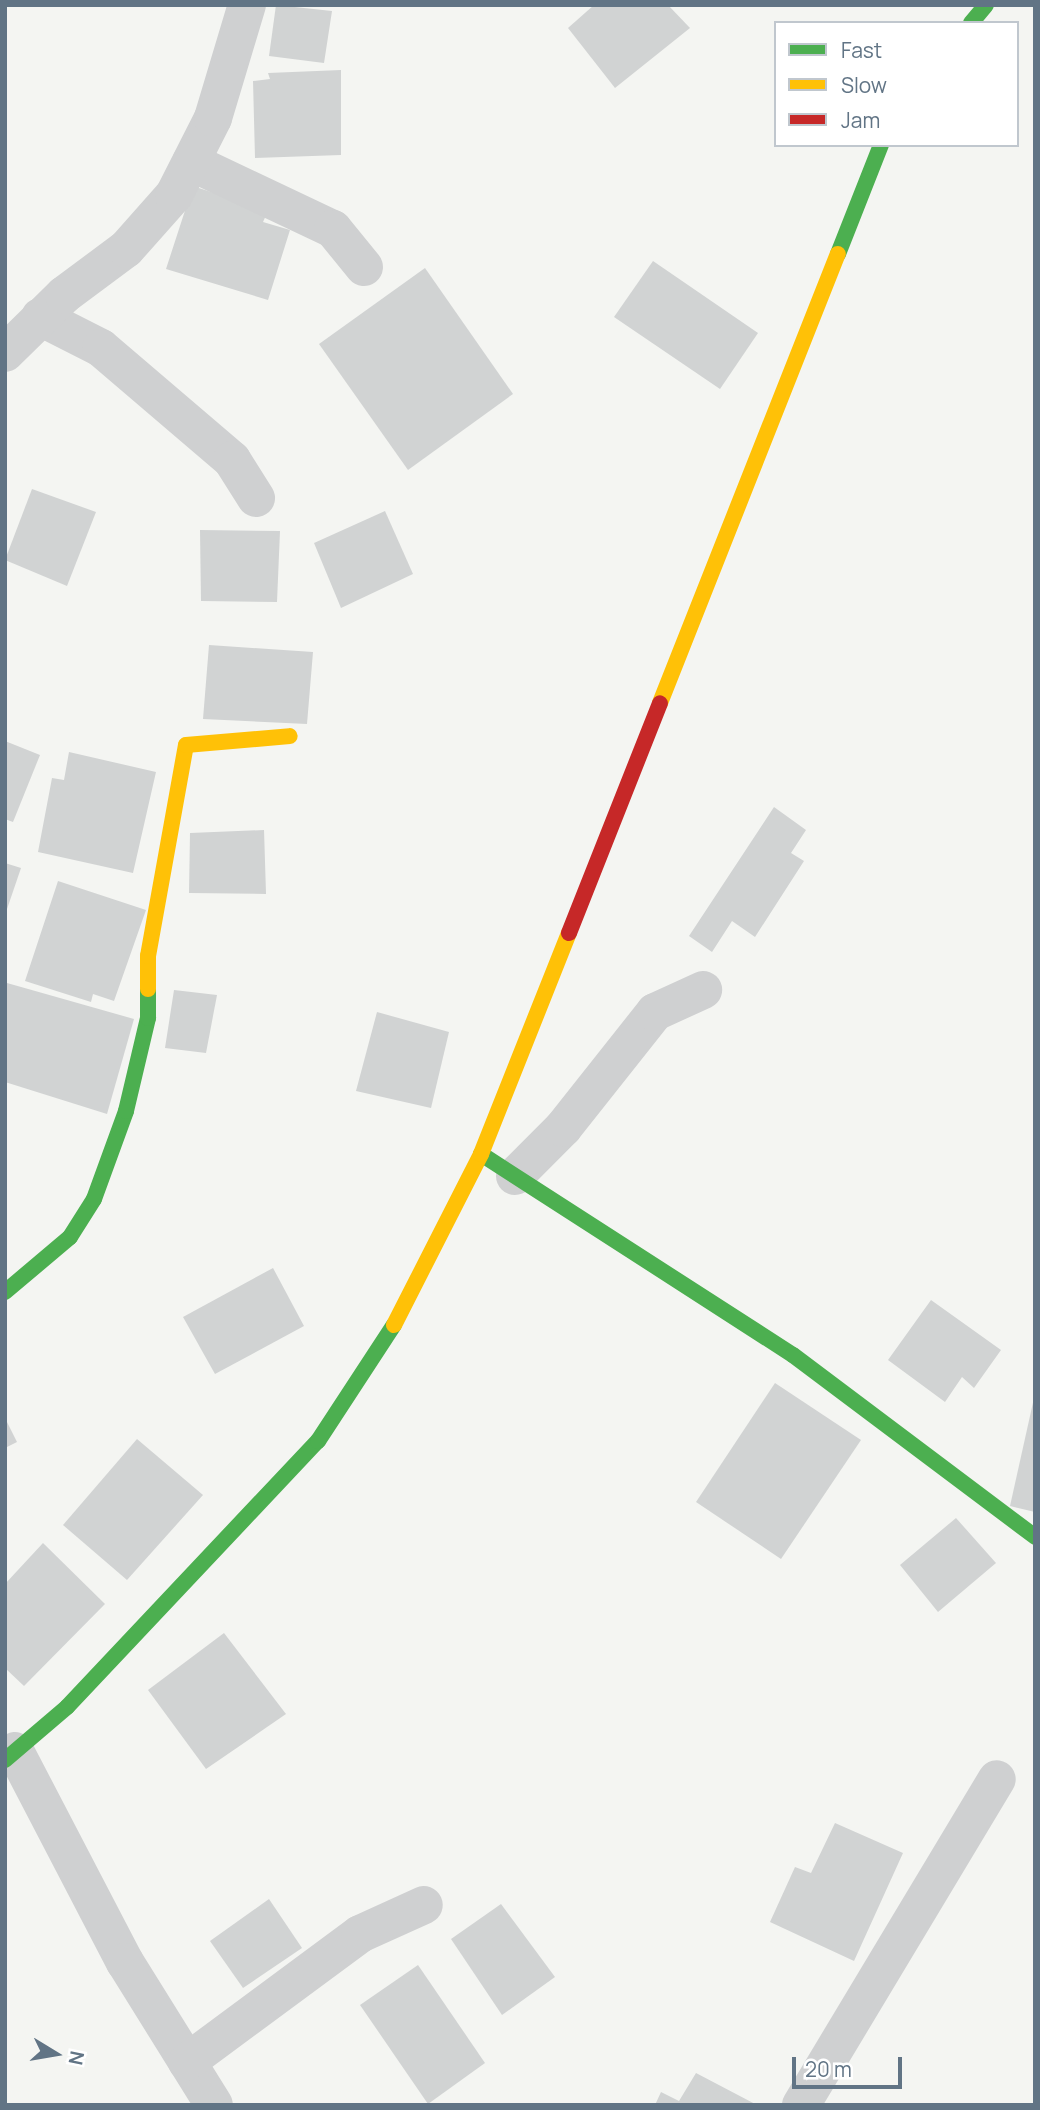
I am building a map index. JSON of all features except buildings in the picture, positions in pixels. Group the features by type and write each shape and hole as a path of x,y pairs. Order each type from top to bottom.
{"street":[{"path":"5,353 40,317 126,249 174,195 213,118 247,5"},
{"path":"973,21 986,5"},
{"path":"214,2105 125,1962 10,1756 67,1707 318,1441 411,1300 481,1154 880,147"},
{"path":"191,162 333,229 364,267"},
{"path":"40,317 100,348 232,460 256,498"},
{"path":"5,1292 69,1237 94,1199 126,1111 148,1018 148,956 186,745 289,736"},
{"path":"515,1176 563,1128 655,1012 702,990"},
{"path":"481,1154 793,1355 1035,1537"},
{"path":"801,2105 997,1779"},
{"path":"187,2062 360,1934 425,1905"}],"traffic: fast":[{"path":"973,21 986,5"},
{"path":"838,254 880,147"},
{"path":"5,1292 70,1237 94,1199 126,1111 148,1018 148,989"},
{"path":"481,1154 793,1355 1035,1537"},
{"path":"5,1760 67,1707 318,1441 394,1325"}],"traffic: slow":[{"path":"660,703 838,254"},
{"path":"148,989 148,956 186,745 290,736"},
{"path":"394,1325 481,1154 569,933"}],"traffic: jam":[{"path":"569,933 660,703"}]}
